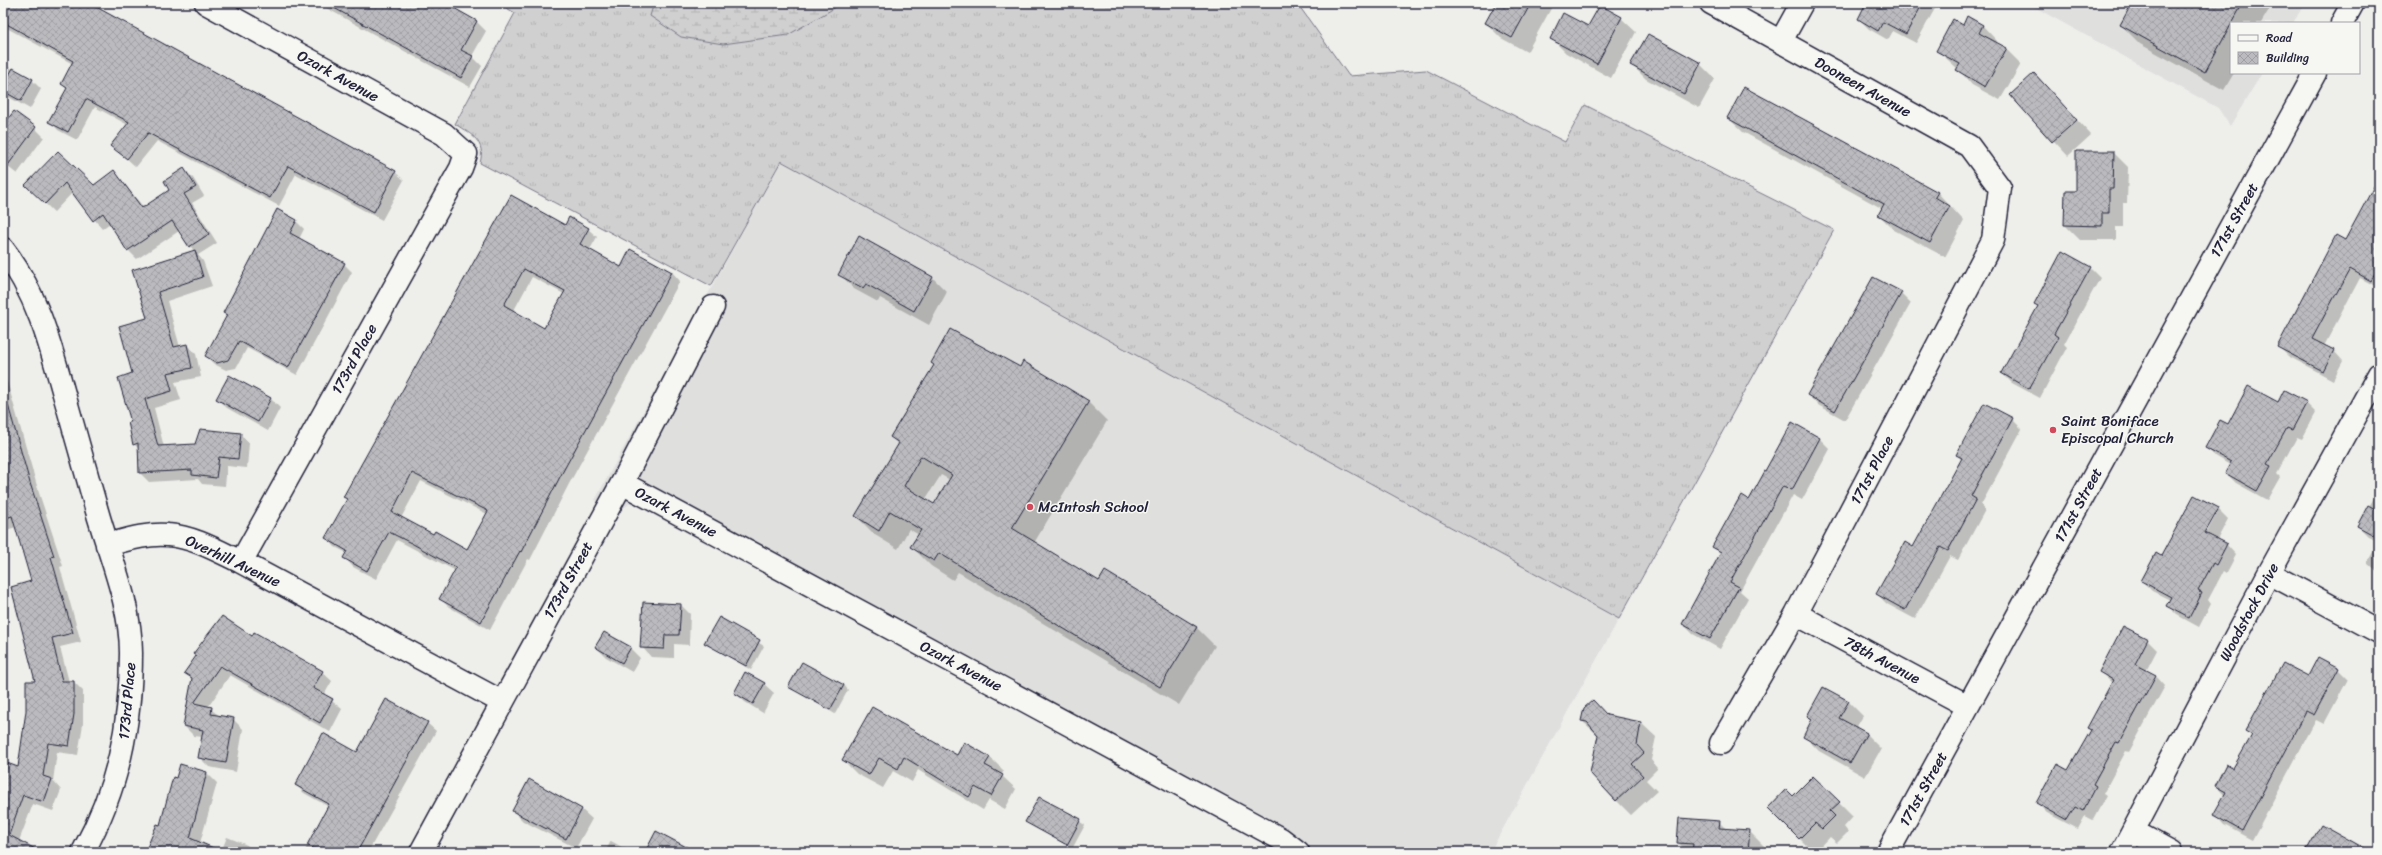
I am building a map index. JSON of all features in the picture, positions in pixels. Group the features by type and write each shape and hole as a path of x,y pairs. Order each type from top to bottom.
{"street":[{"name":"Ozark Avenue","path":"206,3 444,134 466,154"},
{"name":"Dooneen Avenue","path":"1711,3 1969,146 2000,188"},
{"path":"1781,42 1802,3"},
{"path":"2343,22 2353,3"},
{"name":"171st Street","path":"1888,852 2314,74"},
{"name":"173rd Place","path":"241,562 457,174 466,154"},
{"name":"171st Place","path":"1721,742 1796,614 1993,240 2000,188"},
{"path":"3,249 18,268 43,322 107,545"},
{"name":"173rd Street","path":"421,852 622,482 712,307"},
{"name":"Woodstock Drive","path":"2122,852 2269,573 2379,374"},
{"name":"Ozark Avenue","path":"622,482 1274,835 1298,852"},
{"name":"Overhill Avenue","path":"107,545 140,537 168,535 185,538 241,562 502,702"},
{"name":"173rd Place","path":"83,852 110,794 127,730 130,698 131,651 123,597 107,545"},
{"path":"2269,573 2379,632"},
{"name":"78th Avenue","path":"1796,614 1968,706"},
{"path":"2133,831 2171,852"}],"shaded area":[{"path":"2027,3 2305,3 2294,22 2230,22 2230,74 2261,74 2230,126 2218,108"},
{"name":"McIntosh School","path":"781,161 1619,619 1490,852 1279,852 640,504 629,504 620,511 595,500"}],"green space":[{"path":"498,3 1297,3 1349,76 1426,70 1565,142 1585,105 1834,230 1619,619 781,161 711,286 480,163 481,149 476,139 455,124 515,13"},
{"path":"654,3 843,3 788,35 723,44 681,37 650,16"}],"building":[{"path":"3,3 89,3 396,171 374,212 288,166 270,198 148,133 127,159 110,146 129,122 86,99 68,132 48,122 67,88 61,84 73,61 3,22"},
{"path":"325,3 445,3 477,21 461,50 473,56 461,78"},
{"path":"1496,3 1531,3 1512,38 1485,23"},
{"path":"1866,3 1923,3 1906,34 1883,22 1878,31 1858,19"},
{"path":"2132,3 2243,3 2233,22 2230,22 2230,27 2205,72 2120,25"},
{"path":"1600,5 1622,17 1597,64 1550,39 1563,13 1588,26"},
{"path":"1967,16 1983,25 1979,33 2007,48 1985,87 1956,70 1960,64 1936,51 1953,19 1963,25"},
{"path":"1648,34 1701,63 1684,94 1630,65"},
{"path":"13,68 33,79 21,101 3,91 3,86"},
{"path":"2034,73 2077,120 2052,142 2010,95"},
{"path":"1744,87 1938,192 1935,197 1950,206 1930,243 1878,215 1884,204 1727,118"},
{"path":"14,111 36,127 3,172 3,125"},
{"path":"58,151 94,185 114,170 142,208 169,190 164,181 184,168 196,187 184,194 209,234 189,247 172,221 127,251 103,213 93,221 65,183 45,204 25,185"},
{"path":"2076,151 2114,151 2113,189 2109,189 2109,213 2102,213 2102,226 2064,225 2065,191 2076,191"},
{"path":"2379,177 2379,266 2371,281 2350,269 2312,339 2334,350 2323,371 2277,347 2336,235 2345,240"},
{"path":"511,195 565,225 569,217 589,228 580,244 621,267 630,249 672,272 561,475 521,552 520,551 481,622 439,599 456,568 389,532 367,571 343,558 347,551 325,538 347,499 343,497","holes":["524,269 565,291 544,328 504,305","412,473 488,511 467,549 435,531 433,534 392,512"]},
{"path":"277,209 297,220 290,233 345,263 288,368 239,341 228,360 217,363 205,356 227,315 223,313"},
{"path":"859,236 933,277 914,311 866,284 863,288 838,275"},
{"path":"195,250 203,277 158,292 174,347 187,344 192,368 167,373 172,391 145,399 158,446 195,444 200,429 241,433 238,459 219,457 216,478 192,475 192,470 139,473 138,443 133,445 128,422 131,422 118,378 132,373 119,326 147,318 132,270"},
{"path":"2062,251 2091,267 2054,334 2058,337 2029,389 2001,373 2038,306 2034,304"},
{"path":"1873,277 1902,292 1835,411 1807,395"},
{"path":"950,329 1020,367 1023,361 1089,401 1012,528 1099,581 1105,571 1197,627 1160,687 939,553 934,561 910,547 921,530 890,511 879,531 855,516 899,443 890,437 934,365 931,363","holes":["921,456 952,475 934,504 904,486"]},
{"path":"229,375 271,398 258,422 216,399"},
{"path":"2248,386 2278,402 2284,390 2307,402 2292,430 2287,428 2267,464 2271,466 2257,491 2225,473 2231,462 2205,448 2220,420 2228,424"},
{"path":"1984,403 2013,418 1971,496 1976,499 1948,551 1940,547 1905,610 1876,594 1905,542 1913,547 1962,458 1956,455"},
{"path":"8,405 30,483 54,556 51,557 73,633 52,638 62,681 74,681 74,714 69,746 48,743 43,776 52,779 44,802 23,795 9,835 41,852 3,852 3,774 7,763 18,767 26,711 26,681 35,681 11,587 31,581 12,516 3,519 3,406"},
{"path":"1792,422 1820,438 1792,490 1783,486 1730,582 1739,587 1710,639 1682,624 1721,552 1712,547 1741,495 1749,500"},
{"path":"2194,495 2219,508 2205,533 2227,544 2216,565 2213,563 2198,591 2202,593 2189,618 2166,606 2171,597 2141,581 2156,553 2161,556"},
{"path":"2368,505 2379,511 2379,538 2357,526"},
{"path":"643,602 681,604 679,635 665,635 664,649 640,648"},
{"path":"222,616 252,636 254,632 323,671 313,688 333,699 320,723 220,666 194,703 212,707 211,714 234,718 226,763 198,758 203,730 183,726 192,678 184,673 196,656 193,654"},
{"path":"719,617 760,640 746,666 704,643"},
{"path":"2123,626 2148,639 2135,664 2156,675 2119,743 2116,742 2093,784 2096,786 2083,811 2075,807 2067,820 2036,803 2057,764 2068,770 2091,730 2087,728 2113,680 2099,672"},
{"path":"604,632 631,647 622,663 595,647"},
{"path":"2318,657 2339,668 2314,715 2306,711 2242,831 2213,815 2226,792 2215,786 2226,764 2233,768 2252,735 2245,731 2283,663 2308,676"},
{"path":"802,662 844,685 830,710 788,687"},
{"path":"745,672 765,683 753,704 734,693"},
{"path":"1823,687 1849,701 1839,718 1867,733 1850,763 1803,737 1812,719 1807,716"},
{"path":"386,699 428,722 357,852 321,852 307,845 329,804 295,785 323,733 357,752"},
{"path":"1593,700 1607,715 1641,722 1637,745 1644,753 1632,764 1643,776 1616,801 1590,773 1598,735 1587,722 1581,721 1584,708"},
{"path":"872,707 957,755 964,742 990,757 985,765 1003,775 991,796 975,787 969,797 904,757 898,769 879,758 869,775 842,760"},
{"path":"180,764 207,772 190,838 223,852 145,852 157,824 160,825 173,777 176,778"},
{"path":"1813,776 1840,802 1830,811 1835,816 1822,829 1815,823 1799,839 1768,808 1786,789 1793,796"},
{"path":"529,779 582,809 566,839 512,811"},
{"path":"1039,797 1081,819 1067,845 1025,822"},
{"path":"1679,818 1720,821 1719,828 1750,830 1748,852 1692,852 1693,844 1677,843"},
{"path":"2321,824 2371,852 2305,852"},
{"path":"656,831 696,852 645,852"}],"place":[{"name":"Saint Boniface Episcopal Church","path":"2053,430"},
{"name":"McIntosh School","path":"1030,507"}]}
